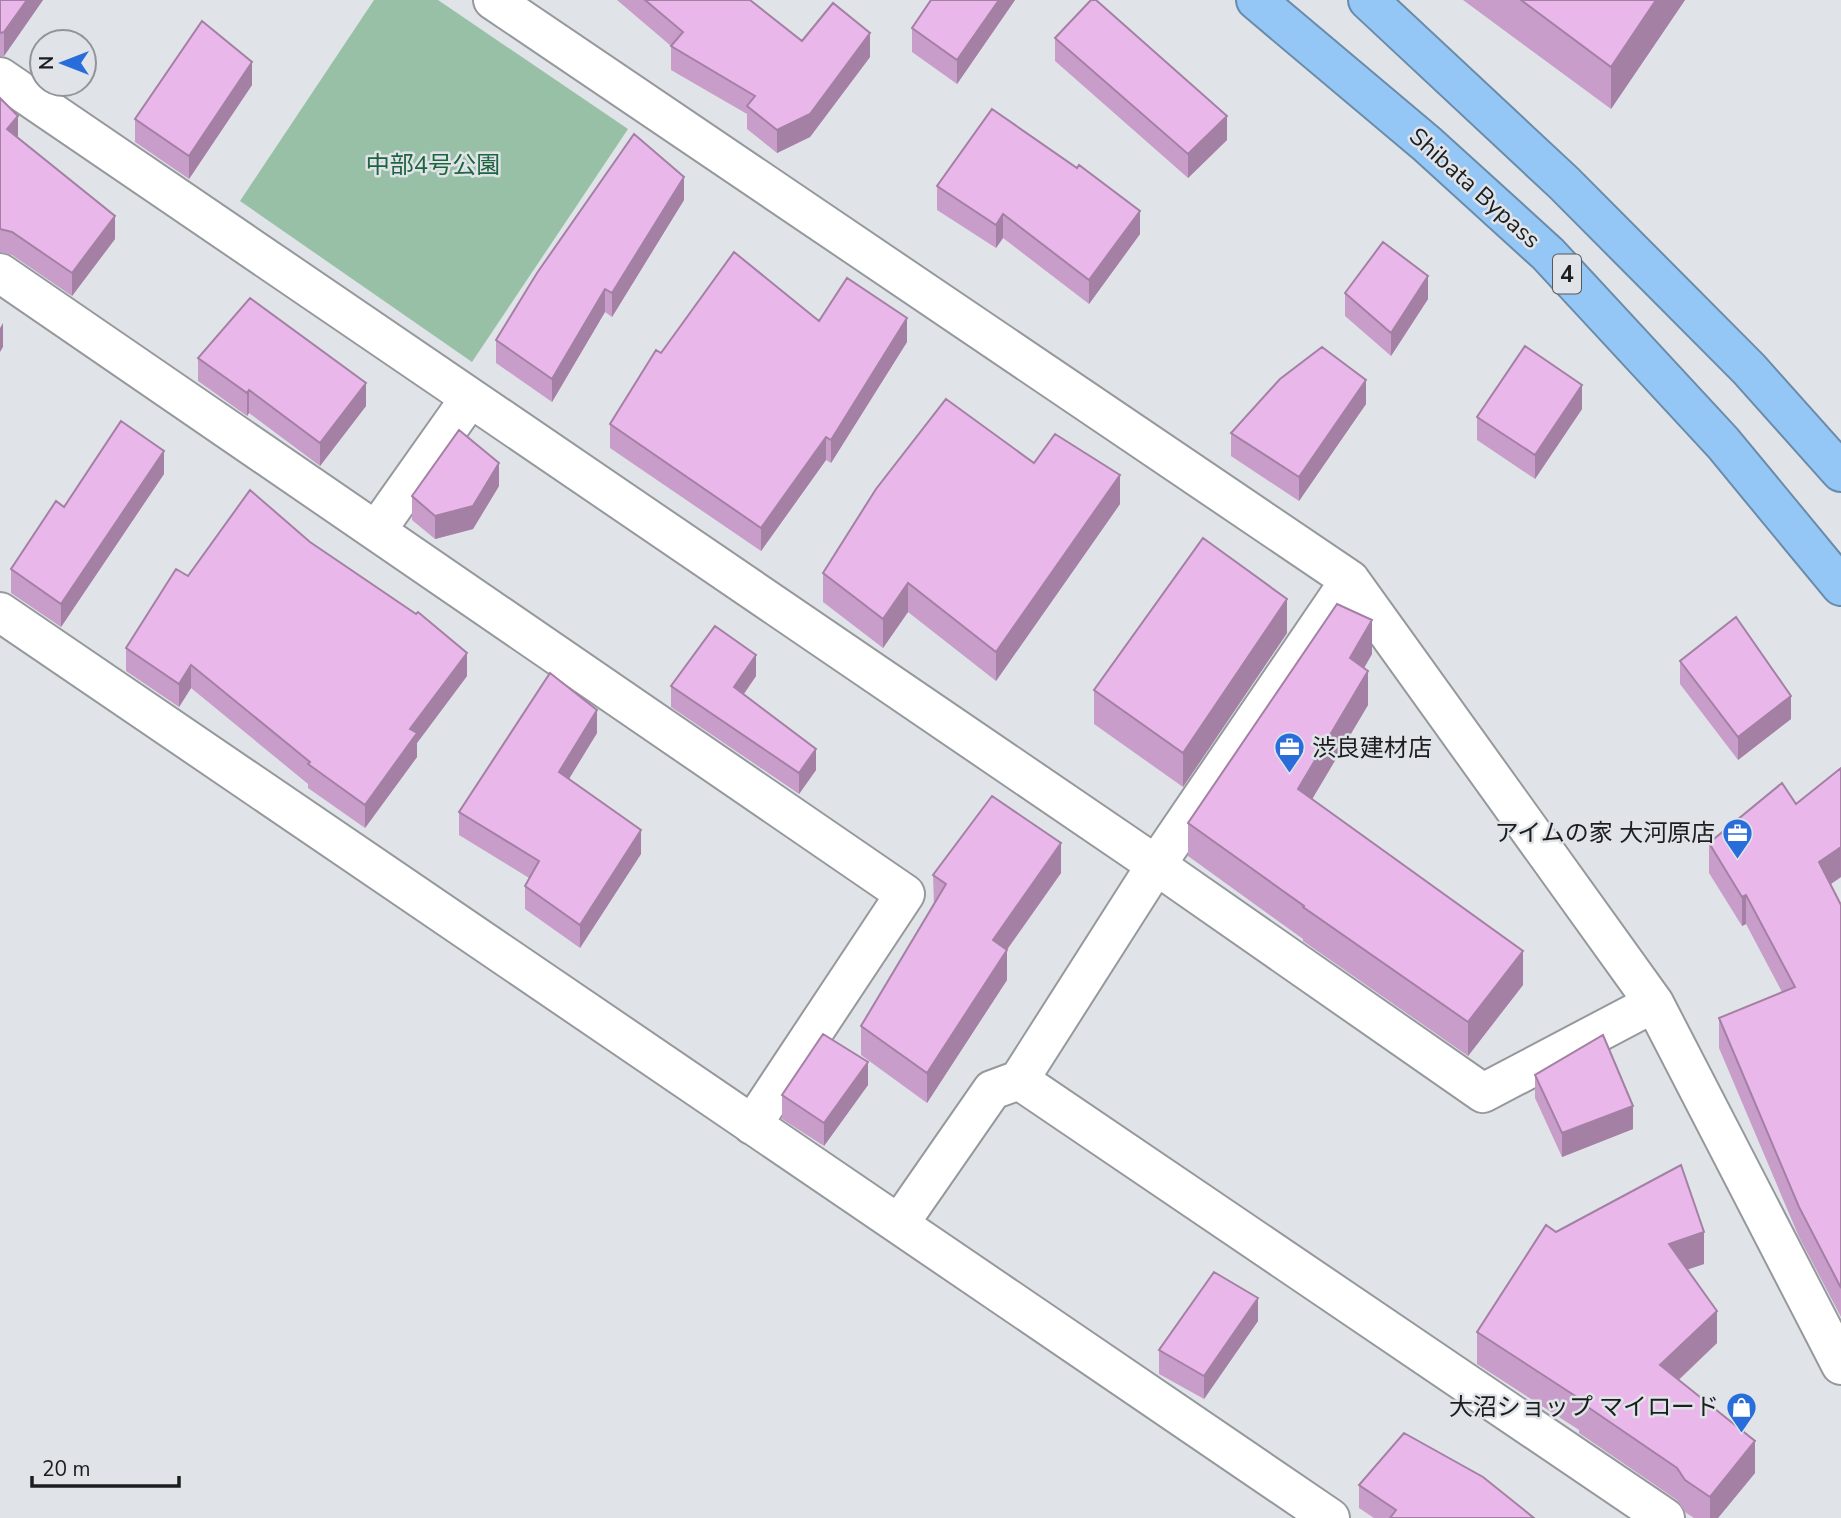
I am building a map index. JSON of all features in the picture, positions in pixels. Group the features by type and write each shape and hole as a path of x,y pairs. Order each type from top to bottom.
{"highway":[{"name":"Shibata Bypass","path":"1256,0 1417,136 1548,254 1723,443 1841,586"},
{"path":"1368,0 1564,183 1749,369 1841,472"}],"street":[{"path":"493,0 1350,580 1654,1003 1841,1365"},
{"path":"0,77 1156,865 1483,1093 1654,1003"},
{"path":"0,273 905,894 752,1125"},
{"path":"376,531 470,398"},
{"path":"899,1224 992,1090 1019,1080 1156,865 1350,580"},
{"path":"0,612 1330,1518"},
{"path":"1019,1080 1665,1518"}],"green space":[{"name":"中部4号公園","path":"374,0 438,0 628,129 472,362 240,201"}],"building":[{"path":"0,0 27,0 4,32 0,33"},
{"path":"645,0 750,0 802,41 833,3 870,33 810,114 777,130 747,106 755,96 671,46 683,32"},
{"path":"931,0 999,0 957,60 912,28"},
{"path":"1091,0 1096,0 1227,116 1188,154 1055,38"},
{"path":"1521,0 1656,0 1611,67"},
{"path":"202,21 252,62 189,156 135,119"},
{"path":"0,98 18,116 7,129 115,216 72,273 12,232 0,229"},
{"path":"992,109 1077,168 1079,165 1140,211 1089,280 1003,214 996,225 937,186"},
{"path":"634,134 684,177 612,293 605,289 552,379 496,340 537,273"},
{"path":"1383,242 1428,276 1391,333 1345,293"},
{"path":"734,252 819,321 847,278 907,318 831,440 826,437 761,528 610,424 656,350 661,353"},
{"path":"250,298 366,383 320,443 249,390 247,393 198,358"},
{"path":"1525,346 1582,385 1535,455 1477,417"},
{"path":"1322,347 1366,380 1299,477 1231,433 1280,379"},
{"path":"946,399 1034,463 1055,434 1120,475 996,652 908,583 883,619 823,573 876,489"},
{"path":"121,421 164,451 61,604 11,569 56,501 64,507"},
{"path":"459,430 499,463 473,506 435,516 412,496"},
{"path":"250,490 310,542 416,614 418,612 467,653 410,729 417,733 365,805 308,764 310,762 191,665 179,684 126,648 176,569 188,576"},
{"path":"1203,538 1287,599 1183,753 1094,690"},
{"path":"1337,604 1372,620 1350,658 1368,671 1298,789 1523,951 1468,1022 1188,823"},
{"path":"1736,617 1791,696 1738,737 1680,661"},
{"path":"715,626 756,655 734,687 816,749 799,773 671,686"},
{"path":"550,673 597,710 559,772 641,830 580,925 525,886 539,861 459,812"},
{"path":"1841,768 1841,847 1819,862 1841,905 1841,1288 1799,1207 1719,1018 1795,987 1746,895 1742,897 1709,843 1782,783 1796,804"},
{"path":"992,796 1061,843 993,940 1007,950 927,1073 861,1026 946,884 933,875"},
{"path":"823,1034 868,1062 824,1123 782,1095"},
{"path":"1603,1035 1633,1106 1562,1133 1535,1075"},
{"path":"1681,1165 1704,1232 1669,1244 1717,1311 1660,1365 1755,1441 1710,1497 1685,1480 1677,1468 1579,1401 1580,1399 1477,1332 1546,1225 1556,1232"},
{"path":"1214,1272 1258,1298 1204,1376 1159,1350"},
{"path":"1404,1433 1483,1477 1534,1518 1390,1518 1396,1510 1359,1485"}],"place":[{"name":"渋良建材店","path":"1289,775"},
{"name":"アイムの家 大河原店","path":"1738,860"},
{"name":"大沼ショップ マイロード","path":"1742,1434"}]}
